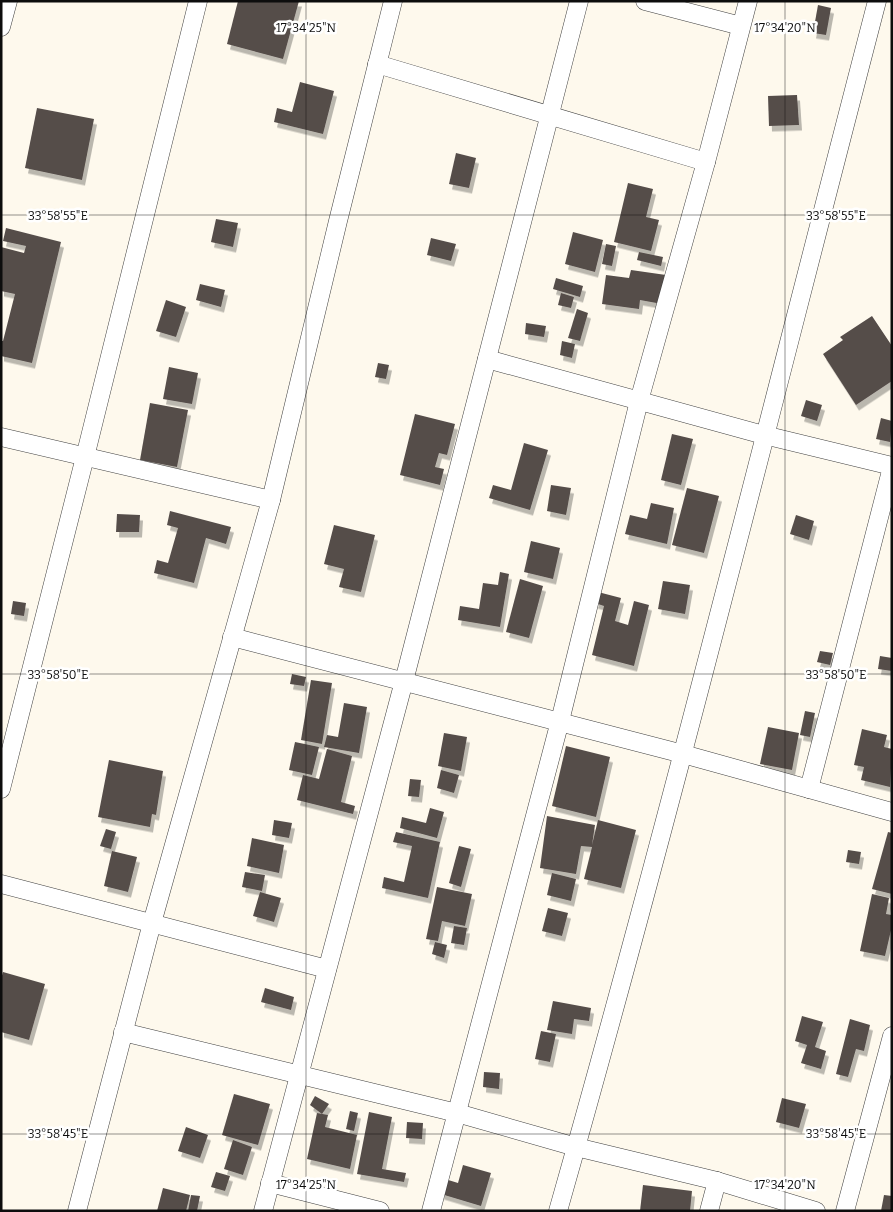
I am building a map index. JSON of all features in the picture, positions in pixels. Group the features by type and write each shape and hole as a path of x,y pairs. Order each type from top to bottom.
{"street":[{"path":"1,27 8,1"},
{"path":"1,789 198,1"},
{"path":"77,1211 152,923 271,500 393,1"},
{"path":"263,1211 404,681 579,1"},
{"path":"645,1 741,26"},
{"path":"431,1211 560,721 640,401 748,1"},
{"path":"558,1211 683,754 877,1"},
{"path":"377,64 706,162"},
{"path":"487,359 764,435 892,466 809,789"},
{"path":"1,437 271,500"},
{"path":"232,637 560,721 892,812"},
{"path":"1,884 327,968"},
{"path":"123,1032 457,1113 576,1147 717,1181 816,1211"},
{"path":"845,1211 892,1036"},
{"path":"709,1211 717,1181"},
{"path":"270,1183 380,1211"}],"building":[{"path":"238,1 299,1 283,59 227,44"},
{"path":"818,5 831,8 826,35 813,33"},
{"path":"300,82 334,91 323,134 274,122 277,108 292,112"},
{"path":"797,95 799,125 769,126 768,96"},
{"path":"37,108 94,119 82,180 25,168"},
{"path":"456,153 476,158 469,188 449,184"},
{"path":"628,183 653,189 646,217 659,220 651,251 614,242"},
{"path":"216,219 238,223 233,247 211,242"},
{"path":"6,228 61,242 32,363 1,356 1,341 3,341 15,294 1,291 1,247 24,253 26,246 3,241"},
{"path":"573,232 603,240 595,272 565,264"},
{"path":"431,238 456,244 451,261 427,255"},
{"path":"606,244 616,246 612,266 602,264"},
{"path":"639,252 663,257 661,266 637,260"},
{"path":"631,270 666,275 662,304 640,300 639,309 602,304 606,275 629,278"},
{"path":"556,278 583,286 580,297 553,289"},
{"path":"200,284 225,290 221,307 196,300"},
{"path":"561,293 574,297 571,308 558,305"},
{"path":"166,300 186,307 176,337 156,331"},
{"path":"577,309 588,313 580,341 568,338"},
{"path":"872,316 892,346 892,381 856,405 823,354 843,340 840,337"},
{"path":"526,323 546,326 544,337 525,334"},
{"path":"562,341 575,344 572,358 560,355"},
{"path":"378,363 389,365 386,379 375,377"},
{"path":"169,367 198,373 192,404 163,399"},
{"path":"806,400 822,405 817,421 801,416"},
{"path":"150,403 188,410 177,467 140,460"},
{"path":"415,414 455,424 447,455 439,453 435,467 444,469 440,485 400,475"},
{"path":"881,418 892,421 890,442 876,439"},
{"path":"672,434 693,439 681,485 661,480"},
{"path":"524,443 548,450 530,510 489,498 493,485 511,490"},
{"path":"551,485 571,488 566,515 547,511"},
{"path":"687,488 719,496 704,553 672,545"},
{"path":"651,503 674,508 667,544 625,534 630,515 647,519"},
{"path":"170,511 231,527 226,544 206,538 194,583 154,573 157,560 168,563 178,528 167,525"},
{"path":"117,514 140,515 139,532 116,532"},
{"path":"796,515 814,521 809,540 790,534"},
{"path":"334,525 375,535 361,592 339,587 344,569 324,564"},
{"path":"531,541 560,548 553,579 524,572"},
{"path":"500,572 509,574 500,627 458,620 460,606 479,609 483,583 498,585"},
{"path":"520,579 543,586 529,638 506,632"},
{"path":"663,581 690,585 685,614 658,609"},
{"path":"598,592 621,598 615,621 628,625 634,601 649,605 634,666 592,655 604,606 595,603"},
{"path":"13,601 26,603 24,616 11,614"},
{"path":"820,651 833,653 830,665 817,662"},
{"path":"880,656 892,658 892,671 878,669"},
{"path":"292,674 306,677 304,686 290,684"},
{"path":"311,680 332,683 322,744 301,740"},
{"path":"344,703 367,707 359,753 324,747 327,735 338,737"},
{"path":"805,711 815,713 810,737 800,735"},
{"path":"768,727 799,733 792,770 760,764"},
{"path":"862,729 887,735 884,747 892,749 890,787 861,780 864,767 854,765"},
{"path":"444,733 467,737 461,771 438,766"},
{"path":"295,742 319,747 312,775 289,770"},
{"path":"566,746 610,757 596,817 552,806"},
{"path":"327,749 352,756 341,802 355,806 353,814 297,800 303,775 319,779"},
{"path":"109,760 163,771 156,815 152,814 150,827 98,817"},
{"path":"441,770 459,775 454,793 437,788"},
{"path":"410,779 421,780 419,797 408,796"},
{"path":"430,808 444,812 437,838 400,828 402,817 426,823"},
{"path":"547,816 595,825 592,845 598,820 636,830 621,888 584,879 592,847 581,846 576,874 540,868"},
{"path":"274,820 292,823 289,838 272,835"},
{"path":"106,829 116,832 111,849 100,846"},
{"path":"396,832 440,842 428,898 382,888 384,877 404,882 412,846 393,842"},
{"path":"888,832 892,833 892,894 872,889"},
{"path":"252,838 284,845 279,873 247,866"},
{"path":"459,846 471,849 461,887 449,883"},
{"path":"848,850 861,852 859,864 846,862"},
{"path":"112,851 137,857 128,892 104,886"},
{"path":"245,872 265,875 262,891 242,887"},
{"path":"552,873 576,879 571,901 547,895"},
{"path":"437,887 472,894 465,926 442,921 438,941 426,939"},
{"path":"260,892 281,898 274,922 253,916"},
{"path":"872,894 889,898 886,914 892,915 892,926 885,956 860,951"},
{"path":"548,908 568,913 562,936 542,931"},
{"path":"454,926 467,928 464,945 451,943"},
{"path":"435,942 447,945 444,958 432,954"},
{"path":"3,972 45,984 29,1040 1,1032 1,979"},
{"path":"265,988 294,997 291,1010 261,1002"},
{"path":"553,1001 591,1008 589,1021 574,1019 572,1034 547,1030"},
{"path":"802,1016 823,1022 815,1047 826,1051 821,1069 801,1063 807,1045 795,1041"},
{"path":"850,1019 870,1025 864,1051 856,1049 848,1077 836,1074"},
{"path":"541,1031 556,1034 550,1062 535,1059"},
{"path":"484,1072 500,1073 499,1089 483,1087"},
{"path":"234,1094 270,1104 258,1145 222,1135"},
{"path":"315,1096 329,1104 322,1114 310,1105"},
{"path":"782,1098 806,1104 799,1128 776,1122"},
{"path":"350,1111 358,1113 354,1131 346,1129"},
{"path":"369,1112 392,1117 382,1169 406,1173 404,1182 357,1174"},
{"path":"317,1113 328,1115 325,1127 357,1135 350,1169 307,1159"},
{"path":"407,1122 423,1123 422,1139 406,1138"},
{"path":"186,1127 208,1135 200,1158 178,1151"},
{"path":"233,1140 252,1147 243,1175 224,1169"},
{"path":"463,1165 491,1173 481,1206 441,1194 445,1179 458,1183"},
{"path":"216,1172 230,1176 225,1191 211,1187"},
{"path":"643,1185 692,1191 690,1211 640,1211"},
{"path":"163,1188 190,1195 186,1211 157,1211"},
{"path":"191,1195 200,1196 197,1211 188,1211"},
{"path":"884,1195 892,1196 892,1211 881,1211"}]}
